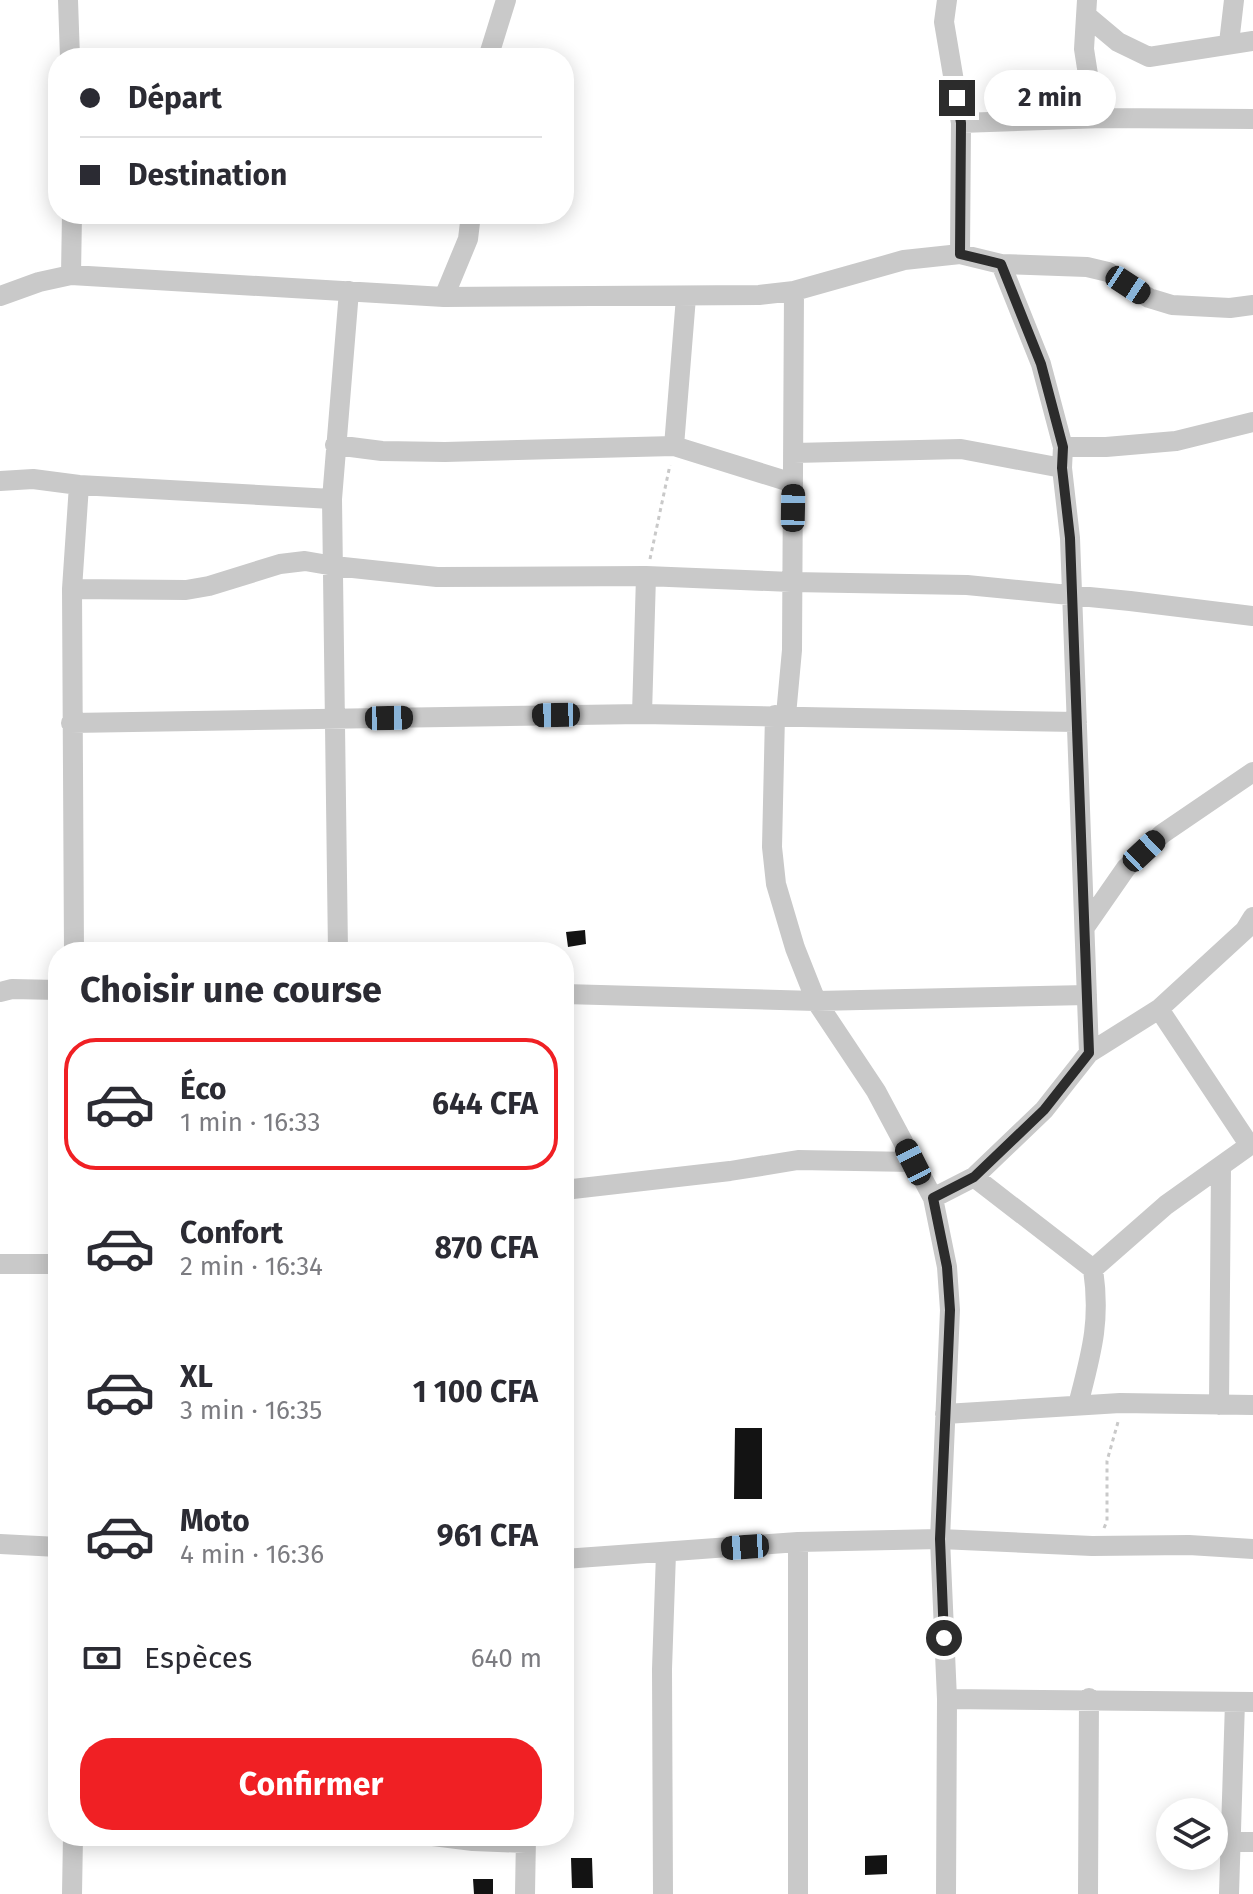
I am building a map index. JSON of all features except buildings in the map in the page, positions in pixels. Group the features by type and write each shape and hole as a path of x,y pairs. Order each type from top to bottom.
{"street":[{"path":"68,0 70,48"},
{"path":"491,48 506,0"},
{"path":"947,0 944,22 961,123 960,254"},
{"path":"1229,43 1234,0"},
{"path":"1087,8 1084,49 1089,81 1102,118"},
{"path":"1087,8 1118,42 1149,57 1253,41"},
{"path":"961,123 1102,118 1253,119"},
{"path":"71,275 72,224"},
{"path":"444,297 468,239 470,224"},
{"path":"0,296 71,275 444,297 759,295 794,291 904,260 960,254 1001,264 1087,267 1108,272 1149,298 1172,305 1230,308 1253,305"},
{"path":"1001,264 1041,364 1062,457 1070,538 1089,1053"},
{"path":"338,942 332,499 349,291"},
{"path":"794,291 792,650 781,715 772,847 776,884 795,948 816,1001 876,1091 933,1198 947,1267 950,1310 940,1539 947,1699 946,1894"},
{"path":"674,446 686,297"},
{"path":"794,453 961,449 1062,457 1106,447 1176,441 1253,422"},
{"path":"335,445 382,451 445,452 674,446 793,483"},
{"path":"0,481 33,479 79,485 332,499"},
{"path":"74,942 72,589 79,485"},
{"path":"72,589 186,590 280,564 305,561 437,577 646,576 967,585 1253,616"},
{"path":"642,714 646,576"},
{"path":"71,723 642,714 1077,722"},
{"path":"1085,927 1126,868 1162,834 1253,772"},
{"path":"933,1198 974,1177 1044,1110 1089,1053 1159,1009 1245,930 1253,917"},
{"path":"0,992 12,989 48,990"},
{"path":"574,994 816,1001 1087,995"},
{"path":"1093,1269 1166,1205 1251,1145 1159,1009"},
{"path":"574,1189 798,1160 913,1162"},
{"path":"1219,1405 1221,1166"},
{"path":"974,1177 1093,1269 1098,1301 1094,1344 1078,1405"},
{"path":"0,1264 48,1264"},
{"path":"945,1414 1120,1403 1253,1405"},
{"path":"574,1558 798,1542 940,1539 1253,1549"},
{"path":"798,1542 798,1894"},
{"path":"0,1544 48,1546"},
{"path":"663,1894 662,1669 666,1553"},
{"path":"947,1699 1089,1698 1244,1702 1229,1894"},
{"path":"1088,1894 1089,1698"},
{"path":"1231,1842 1253,1842"},
{"path":"72,1894 73,1846"},
{"path":"525,1894 526,1846"}],"path":[{"path":"646,576 674,446"},
{"path":"1092,1546 1107,1521 1107,1461 1118,1428 1120,1403"}],"route":[{"path":"944,1638 940,1539 950,1310 947,1267 933,1198 974,1177 1044,1110 1089,1053 1070,538 1062,468 1063,447 1041,364 1001,264 960,254 961,123 957,98"}]}
